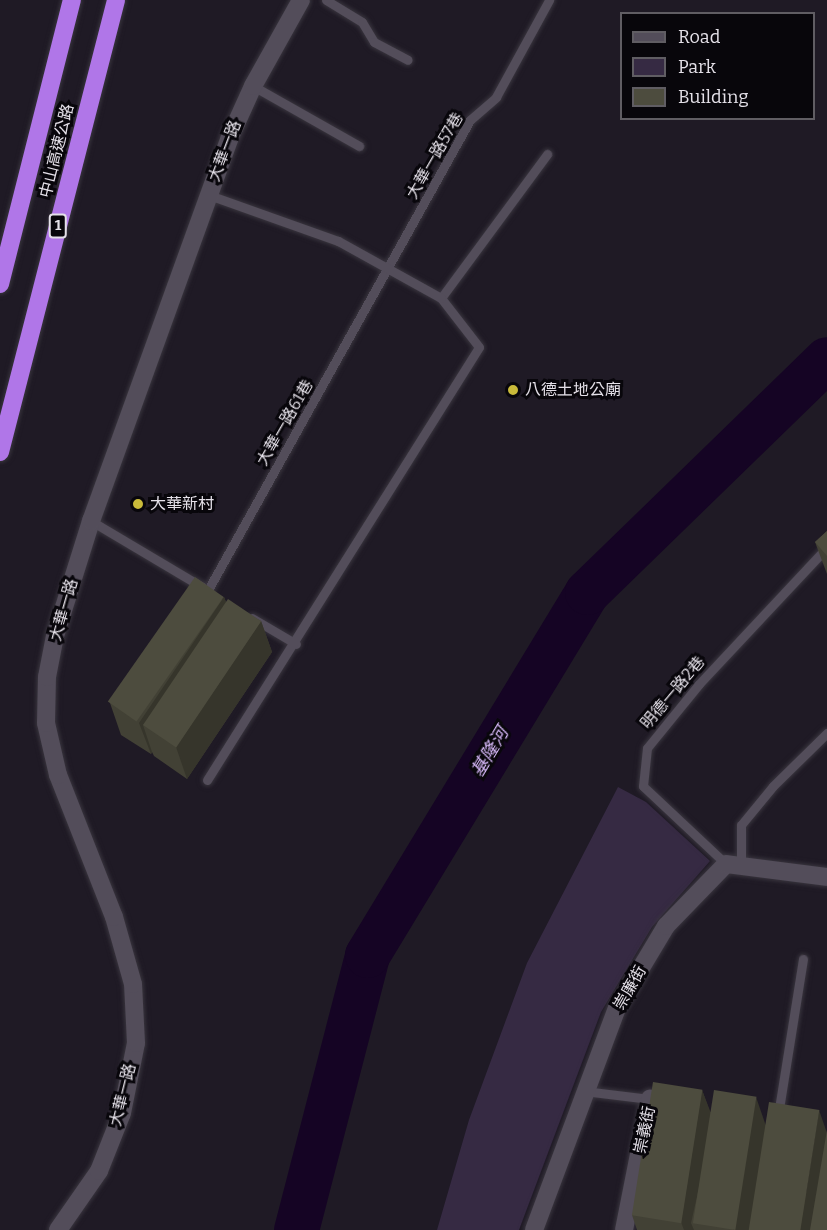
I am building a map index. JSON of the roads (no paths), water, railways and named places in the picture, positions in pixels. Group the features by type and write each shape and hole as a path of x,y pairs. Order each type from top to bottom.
{"highway":[{"name":"中山高速公路","path":"0,284 72,0"},
{"name":"中山高速公路","path":"0,452 116,0"}],"street":[{"name":"大華一路","path":"58,1230 99,1171 122,1113 136,1043 133,984 114,917 58,775 46,723 47,677 55,636 91,521 209,195 253,86 301,0"},
{"path":"734,866 827,877"},
{"name":"崇廉街","path":"534,1230 584,1091 617,1008 666,926 734,866"},
{"name":"崇義街","path":"624,1230 650,1100 697,1107"},
{"path":"754,1115 777,1124 797,1122"}],"lane":[{"path":"326,0 362,22 374,42 408,60"},
{"name":"大華一路57巷","path":"389,271 470,120 496,97 549,0"},
{"path":"253,86 358,146"},
{"path":"441,298 547,154"},
{"path":"207,780 296,644 479,347 441,298 338,241 209,195"},
{"name":"大華一路61巷","path":"195,610 389,271"},
{"path":"91,521 217,597"},
{"name":"明德一路2巷","path":"734,866 643,786 647,748 699,684 827,547"},
{"path":"247,615 296,644"},
{"path":"734,866 741,825 827,732"},
{"path":"777,1124 802,959"},
{"path":"584,1091 650,1100"}],"waterway":[{"name":"基隆河","path":"296,1230 367,955 587,592 827,359"}],"place":[{"name":"八德土地公廟","path":"513,390"},
{"name":"大華新村","path":"138,504"}]}
